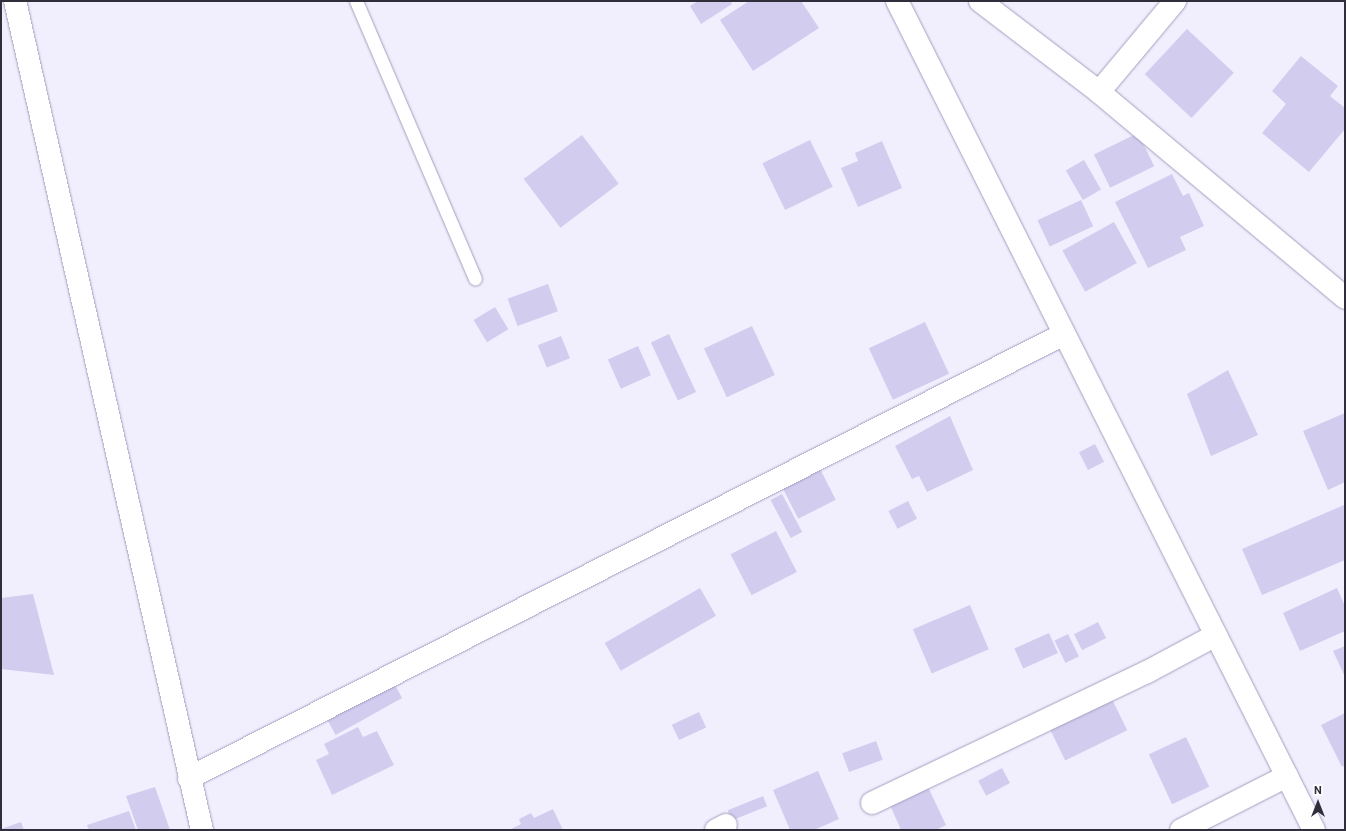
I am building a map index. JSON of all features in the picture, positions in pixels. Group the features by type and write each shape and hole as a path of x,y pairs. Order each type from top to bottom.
{"street":[{"path":"15,1 189,778 202,830"},
{"path":"896,1 1314,830"},
{"path":"980,1 1099,92 1345,298"},
{"path":"1099,92 1174,1"},
{"path":"189,778 1064,334"},
{"path":"872,803 1147,672 1216,635"},
{"path":"1181,830 1287,776"}],"lane":[{"path":"356,1 475,279"}],"building":[{"path":"698,1 730,1 732,4 701,24 690,6"},
{"path":"749,1 801,1 819,28 753,71 720,20"},
{"path":"1187,29 1234,73 1192,118 1145,74"},
{"path":"1301,56 1338,86 1330,96 1345,108 1345,129 1309,172 1262,133 1286,104 1272,91"},
{"path":"1138,133 1154,166 1110,188 1094,154"},
{"path":"582,135 619,184 560,228 524,179"},
{"path":"810,140 833,187 785,210 762,163"},
{"path":"882,141 902,188 858,207 841,168 858,161 855,153"},
{"path":"1084,160 1101,189 1083,200 1066,170"},
{"path":"1172,174 1183,196 1189,193 1204,226 1180,237 1186,250 1148,268 1115,202"},
{"path":"1081,200 1093,226 1050,247 1037,220"},
{"path":"1114,222 1137,263 1085,292 1062,251"},
{"path":"548,284 558,311 518,326 508,299"},
{"path":"495,307 508,329 487,342 474,320"},
{"path":"925,322 949,374 893,400 869,348"},
{"path":"752,326 775,375 727,397 704,348"},
{"path":"669,334 696,392 678,400 651,342"},
{"path":"561,336 570,358 547,368 538,345"},
{"path":"638,346 651,375 621,389 608,359"},
{"path":"1228,370 1258,435 1211,456 1187,394"},
{"path":"1345,413 1345,482 1328,490 1303,431"},
{"path":"950,416 973,470 927,492 919,476 912,479 895,446"},
{"path":"1095,444 1104,462 1088,470 1079,452"},
{"path":"818,465 836,500 798,519 781,484"},
{"path":"782,494 802,532 791,538 771,500"},
{"path":"908,501 917,519 897,529 888,511"},
{"path":"1344,505 1345,560 1262,595 1242,549"},
{"path":"776,531 797,572 751,595 731,554"},
{"path":"700,588 716,616 621,671 605,643"},
{"path":"1337,588 1345,606 1345,631 1300,651 1283,613"},
{"path":"33,594 54,675 1,669 1,598"},
{"path":"970,605 989,649 932,673 913,629"},
{"path":"1098,622 1106,638 1082,650 1074,634"},
{"path":"1049,633 1058,653 1023,669 1014,648"},
{"path":"1068,634 1079,656 1065,663 1055,641"},
{"path":"1345,646 1345,677 1333,651"},
{"path":"391,678 402,698 336,735 325,715"},
{"path":"1111,697 1127,730 1065,761 1049,727"},
{"path":"699,712 706,727 679,740 672,725"},
{"path":"1345,713 1345,765 1342,767 1321,725"},
{"path":"358,727 363,737 377,731 394,765 332,795 316,760 329,754 324,744"},
{"path":"1186,737 1209,787 1172,804 1149,754"},
{"path":"876,741 883,760 849,772 842,753"},
{"path":"1002,768 1010,783 986,796 978,781"},
{"path":"818,771 839,819 814,830 790,830 773,790"},
{"path":"155,787 170,830 138,830 126,796"},
{"path":"928,787 946,825 936,830 901,830 890,805"},
{"path":"763,796 767,806 732,820 728,810"},
{"path":"553,809 563,830 509,830 521,824 519,819 531,813 534,818"},
{"path":"129,811 136,830 89,830 87,825"},
{"path":"21,822 24,830 1,830 1,829"}]}
